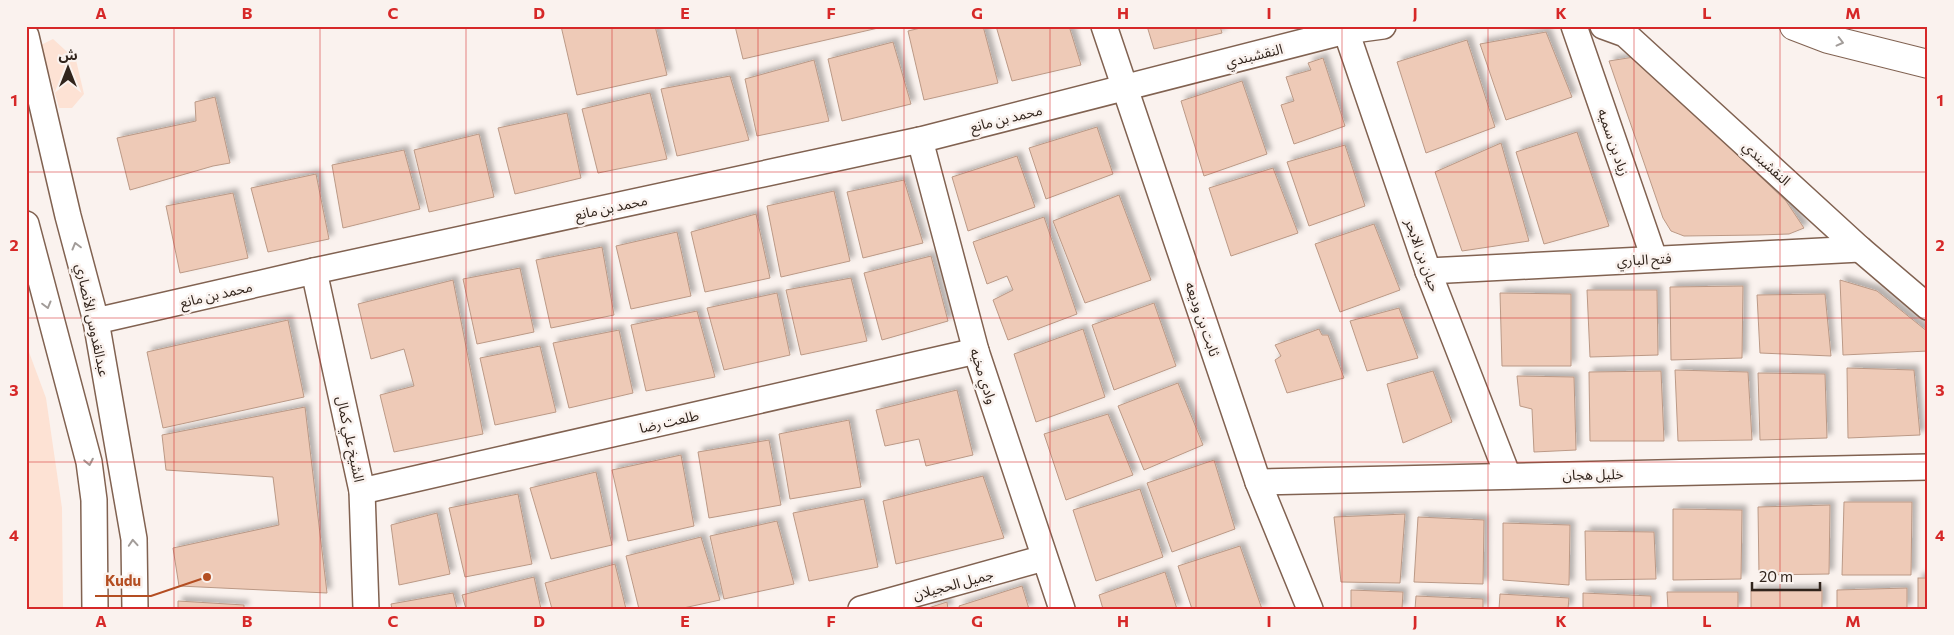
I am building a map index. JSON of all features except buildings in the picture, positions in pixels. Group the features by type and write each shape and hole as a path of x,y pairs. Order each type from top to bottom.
{"highway":[{"path":"1794,26 1828,39 1928,64"}],"street":[{"name":"ثابت بن وديعه","path":"1104,26 1258,482 1310,609"},
{"name":"النقشبندي","path":"1126,87 1346,31 1383,26"},
{"name":"زياد بن سميه","path":"1574,26 1654,258"},
{"name":"النقشبندي","path":"1603,26 1625,34 1860,249 1928,307"},
{"name":"حيان بن الابحر","path":"1346,31 1428,271 1508,476"},
{"name":"عبدالقدوس الأنصاري","path":"26,36 68,216 96,322 134,539 135,609"},
{"name":"محمد بن مانع","path":"96,322 314,271 920,140 1126,87"},
{"name":"وادي مخيه","path":"920,140 976,351 1062,609"},
{"path":"26,224 89,462 94,500 95,609"},
{"name":"فتح الباري","path":"1428,271 1860,249"},
{"name":"الشيخ علي كمال","path":"314,271 362,491 366,609"},
{"name":"طلعت رضا","path":"362,491 976,351"},
{"name":"خليل هجان","path":"1258,482 1928,467"},
{"name":"جميل الحجيلان","path":"862,609 1044,558"}],"shaded area":[{"path":"53,39 76,60 84,94 72,108 59,108 41,45"},
{"path":"26,344 46,398 62,508 63,609 26,609"}],"place":[{"name":"Kudu","path":"207,577"}]}
